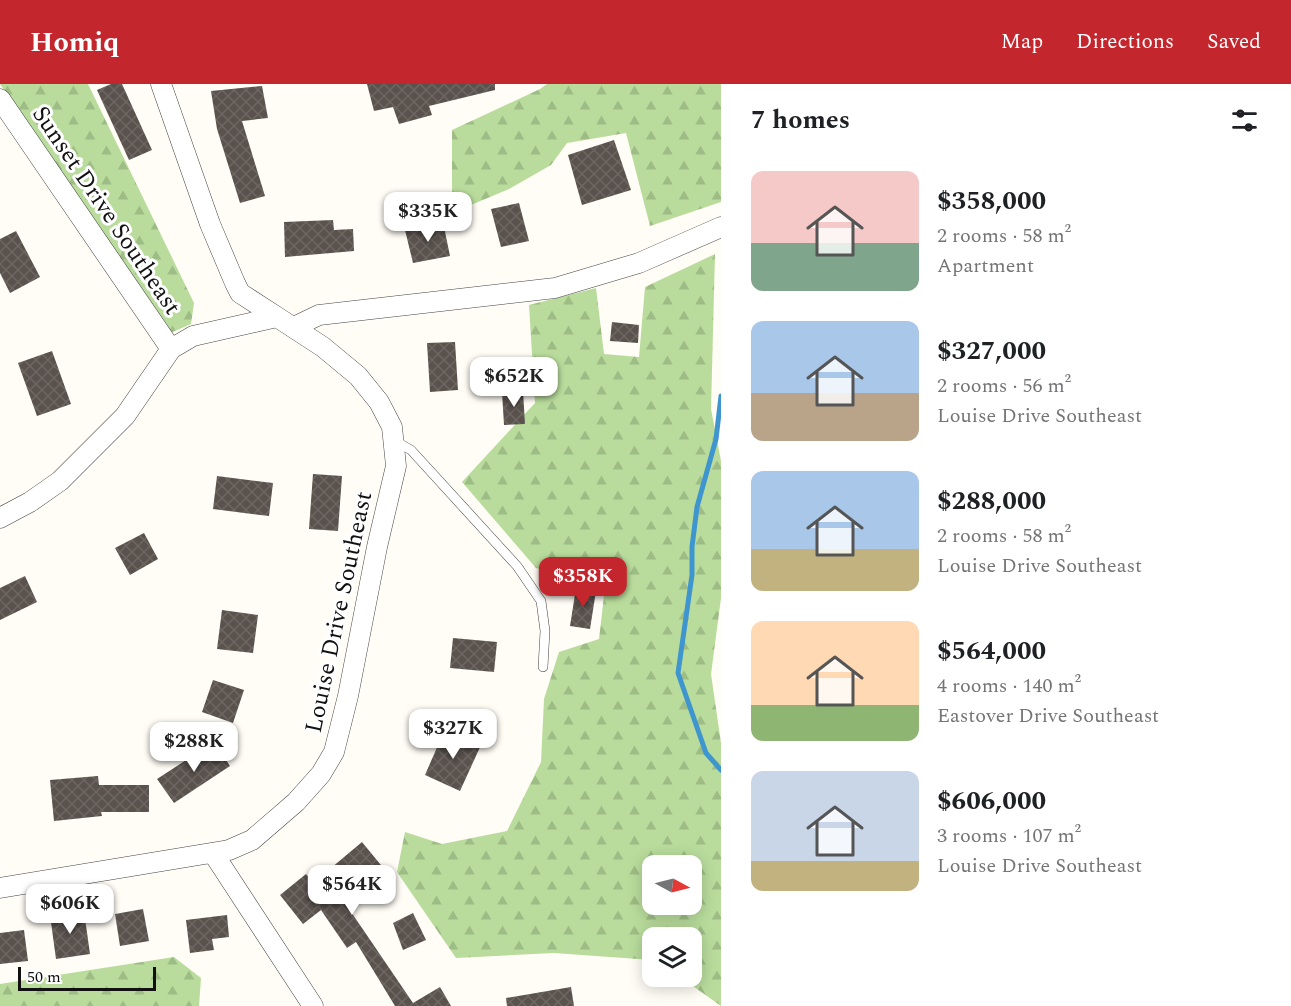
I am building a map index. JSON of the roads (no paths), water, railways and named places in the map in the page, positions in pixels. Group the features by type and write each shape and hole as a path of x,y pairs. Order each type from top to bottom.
{"street":[{"name":"Louise Drive Southeast","path":"0,888 230,850 252,840 296,802 321,774 334,752 348,696 377,547 396,466 392,427 379,402 358,376 323,347 240,293 210,224 161,84"},
{"name":"Sunset Drive Southeast","path":"0,99 171,349"},
{"path":"0,518 60,482 125,416 171,349 193,336 319,315 555,288 639,263 721,227"},
{"path":"213,852 313,1006"}],"lane":[{"path":"393,440 411,450 517,566 541,601 545,631 543,667"}],"waterway":[{"path":"721,396 716,439 697,507 692,547 692,575 678,673 706,753 721,770"}]}
